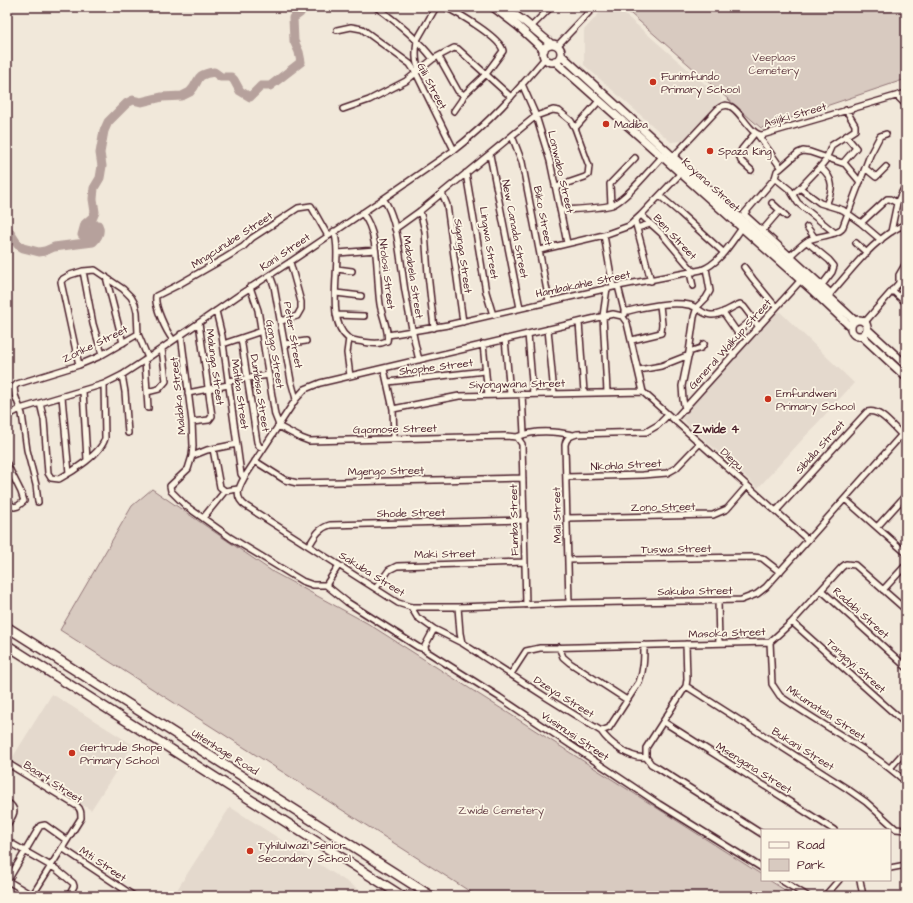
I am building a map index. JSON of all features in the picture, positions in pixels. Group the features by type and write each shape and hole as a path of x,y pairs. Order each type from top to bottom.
{"main road":[{"path":"493,7 518,26 544,50 545,58 550,61 556,61 560,58 562,55 561,48 503,7"},
{"path":"544,50 554,44"},
{"name":"Koyana Street","path":"562,55 783,257 830,294 853,324 852,332 854,335 862,336 906,377"},
{"name":"Koyana Street","path":"556,61 742,228 853,324"},
{"path":"853,324 860,320 865,322 868,330 906,365"},
{"path":"862,336 868,330"},
{"name":"Uitenhage Road","path":"7,627 431,896"},
{"path":"7,645 402,896"}],"street":[{"path":"376,7 396,21 417,40 433,59"},
{"path":"418,71 417,40 436,7"},
{"path":"445,7 466,18 502,47 503,53 486,74 464,95 462,102 454,111"},
{"path":"531,27 551,7"},
{"path":"554,44 594,7"},
{"name":"Gili Street","path":"336,30 354,27 362,29 418,71 454,150"},
{"path":"344,110 369,100 406,81 433,59 439,57 451,48 456,48 511,97"},
{"path":"439,57 458,91 464,95"},
{"name":"Kani Street","path":"7,416 20,409 104,384 147,360 181,334 334,231 383,200 454,150 470,137 511,97 545,58"},
{"name":"Lonwabo Street","path":"522,84 536,116 550,161 567,243"},
{"name":"Asijiki Street","path":"673,157 723,105 735,109 756,134 771,133 906,93"},
{"path":"897,96 906,105"},
{"path":"575,128 599,101"},
{"path":"395,229 490,155 536,116 554,110 559,111 571,121 587,160 589,171 588,175 580,180 556,187"},
{"path":"793,194 820,167 827,157 832,145 853,132 856,127 846,110"},
{"path":"751,170 741,161 740,155 742,149 756,134 781,168"},
{"path":"790,256 807,242 827,234 835,233 842,229 878,138 882,134 886,134"},
{"name":"Biko Street","path":"512,136 522,162 549,301"},
{"path":"843,163 856,148 846,136"},
{"path":"860,182 843,163 803,151 777,171 775,178 744,214 830,294 867,253 881,240 891,232 906,224"},
{"name":"New Canada Street","path":"490,155 520,308"},
{"path":"560,210 611,205 625,197 663,156"},
{"path":"611,205 610,184 635,158"},
{"path":"820,167 828,174 832,185 826,205"},
{"path":"865,168 876,176 886,167"},
{"name":"Lingwa Street","path":"466,173 486,292 493,315"},
{"path":"540,250 624,229 642,216 681,173"},
{"path":"775,178 793,194 798,203 835,233"},
{"path":"891,232 897,203 906,184"},
{"path":"800,188 816,200 849,213 881,240"},
{"name":"Siganga Street","path":"442,193 447,205 463,322"},
{"path":"660,196 723,252"},
{"path":"861,223 887,199 897,203"},
{"name":"Mababela Street","path":"383,200 389,208 395,229 412,331 419,360"},
{"path":"772,203 786,216"},
{"name":"Mngcunube Street","path":"173,340 168,334 160,314 155,301 156,296 243,247 252,238 298,208 311,206 328,236"},
{"path":"762,231 780,210"},
{"path":"420,211 425,231 434,328"},
{"name":"Ntolosi Street","path":"362,213 369,225 375,250 380,304 388,337"},
{"name":"Ben Street","path":"642,216 661,233 692,272"},
{"path":"635,221 651,280"},
{"path":"637,228 650,224"},
{"path":"807,227 815,238"},
{"name":"Hambakahle Street","path":"388,337 463,322 612,287 706,268 714,263 742,228"},
{"path":"334,231 338,253 336,315 343,330 349,338 353,340 376,344 384,342 388,337"},
{"path":"604,235 612,287 624,312 632,340 643,392"},
{"path":"807,242 834,266 832,272 822,285"},
{"path":"856,243 867,253"},
{"path":"338,253 375,250"},
{"path":"281,321 297,316 301,309 290,262"},
{"path":"899,282 899,275 906,263"},
{"path":"744,267 776,307"},
{"path":"337,268 352,271"},
{"path":"685,409 682,386 696,307 710,292 706,268"},
{"path":"79,365 61,282 70,275 83,271 95,270 124,289 131,297 137,312 138,334 147,360 148,408"},
{"path":"83,271 93,324 102,354"},
{"path":"692,272 693,286"},
{"name":"Peter Street","path":"270,275 274,286 291,381 296,399"},
{"path":"865,322 906,275"},
{"path":"106,277 118,330 123,343"},
{"name":"General Walkup Street","path":"674,420 801,280"},
{"path":"607,392 605,315 612,287"},
{"name":"Gongo Street","path":"250,288 258,310 275,415 278,425"},
{"path":"892,290 906,303"},
{"path":"336,293 361,296"},
{"path":"624,312 660,305 687,304 696,307 709,315 717,314 742,304 759,327"},
{"path":"632,340 661,333 662,324 660,305"},
{"name":"Matiba Street","path":"216,311 223,344 240,474 244,478"},
{"path":"723,312 735,333 753,319"},
{"path":"336,315 364,316"},
{"path":"203,518 225,491 238,489 296,399 305,389 312,385 605,315 619,315 627,323"},
{"name":"Malunga Street","path":"192,422 209,420 211,418 209,389 199,322"},
{"path":"578,322 584,392"},
{"path":"548,329 554,394"},
{"path":"223,344 262,331"},
{"name":"Zonke Street","path":"20,409 15,386 79,365 138,334"},
{"name":"Maldaka Street","path":"181,334 192,422 192,456"},
{"path":"528,334 533,394"},
{"name":"Dumbisa Street","path":"241,338 257,442 258,446 263,448"},
{"path":"349,338 347,353 350,376"},
{"path":"505,339 510,394"},
{"path":"285,344 306,341"},
{"path":"483,344 488,395"},
{"path":"639,370 661,366 700,348 704,344"},
{"path":"147,392 159,389 166,381 162,349"},
{"path":"728,349 734,355"},
{"path":"384,369 393,408 394,438"},
{"name":"Shophe Street","path":"388,382 485,371"},
{"path":"188,393 209,389 248,377 269,374"},
{"path":"122,375 126,392 128,433"},
{"path":"40,403 44,420 47,466 51,478 59,479 87,460 104,441 104,384"},
{"path":"83,390 87,460"},
{"name":"Siyongwana Street","path":"393,408 459,396 584,392 643,392"},
{"name":"Dlepu","path":"643,392 808,540"},
{"path":"522,394 524,434"},
{"path":"62,397 69,473"},
{"path":"20,409 27,450 36,485 38,502"},
{"name":"Sibidla Street","path":"776,511 867,412 873,411 879,413 902,435"},
{"path":"516,437 524,434 559,432 575,435 646,432 658,426 668,415"},
{"name":"Gqomose Street","path":"278,425 309,441 394,438 516,437"},
{"name":"Sakuba Street","path":"238,489 241,502 398,603 411,607 741,600 753,596 762,590 780,572 906,430"},
{"name":"Mali Street","path":"569,603 566,442 568,438 575,435"},
{"name":"Fumba Street","path":"516,437 522,444 526,605"},
{"name":"Nkohla Street","path":"566,477 667,473 676,468 700,443"},
{"path":"236,444 199,452 192,456 188,469 170,486 171,491 186,506 231,538 302,581 313,585 326,585 339,565"},
{"path":"213,449 219,484 221,489 225,491"},
{"name":"Mgengo Street","path":"255,461 285,480 297,483 523,478"},
{"path":"7,464 24,501 18,506 14,507 7,499"},
{"name":"Zono Street","path":"567,518 713,515 727,509 747,486"},
{"path":"877,526 906,496"},
{"path":"845,499 906,553"},
{"name":"Shode Street","path":"309,546 317,533 330,525 525,520"},
{"name":"Tuswa Street","path":"568,560 752,557 762,558 780,572"},
{"name":"Maki Street","path":"376,588 389,570 397,566 525,562"},
{"name":"Masoka Street","path":"511,674 526,651 540,648 770,642 792,622 842,567 849,563 855,564 906,610"},
{"path":"884,590 906,565"},
{"name":"Vusimusi Street","path":"326,585 347,602 499,697 659,804 761,867"},
{"name":"Radabi Street","path":"821,590 906,667"},
{"path":"718,601 719,643"},
{"path":"411,607 417,617 434,629 424,646 424,649"},
{"path":"458,607 462,643"},
{"name":"Tangayi Street","path":"792,622 906,724"},
{"name":"Dzeya Street","path":"434,629 462,643 480,656 601,731 609,728 639,682 643,674 644,645"},
{"name":"Mkumatela Street","path":"770,642 772,684 780,696 890,768 906,782"},
{"path":"646,758 646,748 686,686 686,644"},
{"path":"559,647 563,657 570,663 627,700"},
{"name":"Bukani Street","path":"686,686 846,788 866,802 896,829 906,830"},
{"name":"Msengana Street","path":"664,722 832,829"},
{"path":"601,731 606,738 630,754 640,758 646,758 658,768 761,833"},
{"path":"890,768 906,750"},
{"name":"Baart Street","path":"8,765 79,808 81,818 32,896 7,882 38,828 42,825 66,840"},
{"path":"7,802 12,806 14,812 7,825"},
{"path":"7,841 51,866 73,883 74,886 69,896"},
{"name":"Mti Street","path":"62,848 134,896"},
{"path":"891,868 906,865"},
{"path":"783,881 807,896"},
{"path":"825,896 838,881"},
{"path":"860,881 863,896"}],"shaded area":[{"name":"Funimfundo Primary School","path":"605,7 616,7 722,99 682,141 671,142 584,65 584,30"},
{"name":"Emfundweni Primary School","path":"777,309 854,383 758,488 682,419 681,415"},
{"name":"Gertrude Shope Primary School","path":"52,694 133,745 91,810 11,760"},
{"name":"Tyhilulwazi Senior Secondary School","path":"230,807 369,896 173,896"}],"green space":[{"name":"Veeplaas Cemetery","path":"623,7 906,7 906,79 761,128"},
{"name":"Zwide Cemetery","path":"152,489 273,572 367,623 761,874 761,881 771,881 794,896 477,896 60,630 132,506"}],"waterway":[{"path":"7,228 18,245 23,248 39,252 54,247 93,242 98,234 98,225 96,225 88,234 84,236 82,235 85,224 93,217 95,212 93,199 94,188 100,178 102,166 100,153 104,131 108,122 127,103 133,100 141,102 162,97 182,96 190,92 198,79 207,73 214,72 221,77 231,77 240,91 250,97 261,86 270,86 301,62 299,52 294,41 293,18 300,13 303,7"}],"place":[{"name":"Funimfundo Primary School","path":"653,82"},
{"name":"Madiba","path":"606,124"},
{"name":"Spaza King","path":"710,151"},
{"name":"Emfundweni Primary School","path":"768,399"},
{"name":"Gertrude Shope Primary School","path":"72,753"},
{"name":"Tyhilulwazi Senior Secondary School","path":"250,851"}],"district":[{"name":"Zwide 4","path":"716,429"}]}
